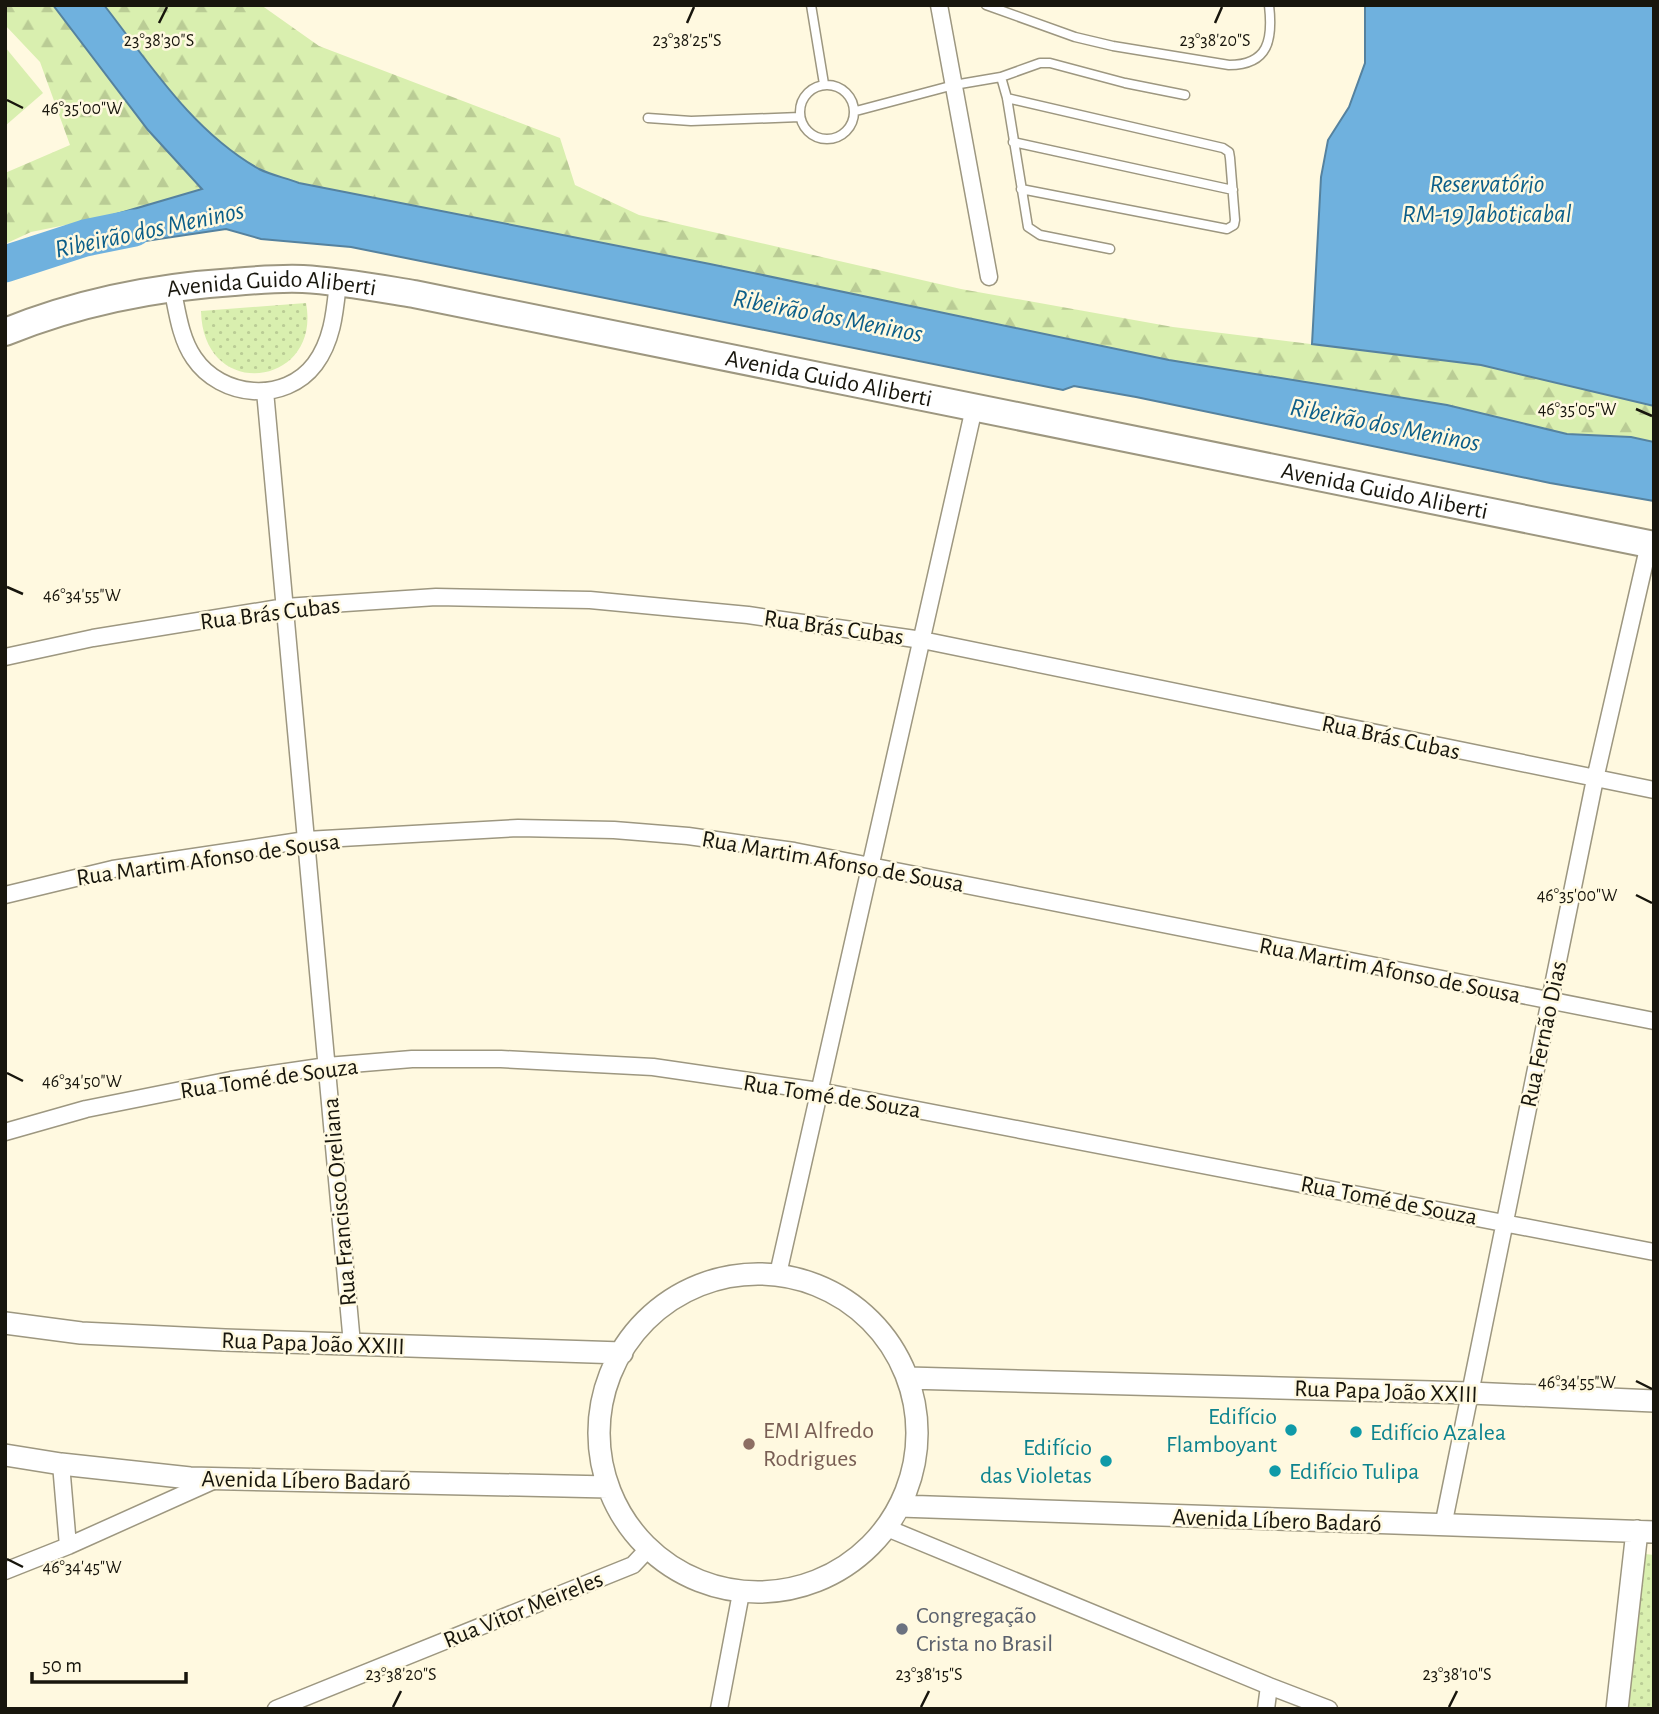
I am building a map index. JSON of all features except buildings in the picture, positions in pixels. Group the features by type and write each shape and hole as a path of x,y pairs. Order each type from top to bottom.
{"main road":[{"name":"Avenida Guido Aliberti","path":"5,332 81,306 172,286 300,279 338,282 428,297 1651,545"}],"street":[{"path":"939,5 989,277"},
{"path":"172,286 184,339 192,357 202,369 226,386 240,390 265,391 288,384 314,365 327,342 335,315 338,282"},
{"name":"Rua Francisco Oreliana","path":"265,391 352,1344"},
{"path":"778,1274 974,408"},
{"name":"Rua Fernão Dias","path":"1443,1526 1595,779 1651,545"},
{"name":"Rua Brás Cubas","path":"5,657 93,638 285,607 436,597 590,600 748,615 922,640 1654,790"},
{"name":"Rua Martim Afonso de Sousa","path":"5,895 113,869 306,840 518,828 614,830 688,836 794,851 1654,1021"},
{"name":"Rua Tomé de Souza","path":"5,1132 86,1109 231,1080 327,1066 412,1059 581,1062 653,1068 819,1091 1654,1252"},
{"path":"750,1273 778,1274 831,1290 864,1313 890,1342 908,1378 917,1421 915,1465 900,1506 887,1528 846,1566 807,1586 775,1593 741,1593 690,1578 648,1549 626,1524 611,1497 600,1455 600,1411 612,1369 635,1332 667,1302 707,1282 750,1273"},
{"name":"Rua Papa João XXIII","path":"5,1323 81,1333 622,1353"},
{"name":"Rua Papa João XXIII","path":"908,1378 1470,1393 1654,1401"},
{"name":"Avenida Líbero Badaró","path":"5,1455 61,1464 219,1479 608,1487"},
{"path":"61,1464 68,1546"},
{"path":"5,1571 219,1479"},
{"name":"Avenida Líbero Badaró","path":"900,1506 1645,1531"},
{"path":"887,1528 1329,1709"},
{"path":"1617,1709 1645,1531"},
{"name":"Rua Vitor Meireles","path":"276,1709 633,1565 648,1549"},
{"path":"719,1709 741,1593"},
{"path":"1266,1709 1269,1686"}],"lane":[{"path":"811,5 824,84"},
{"path":"986,5 1075,37 1229,65 1243,65 1255,60 1264,51 1271,36 1269,5"},
{"path":"856,111 954,85 1001,77 1040,63 1050,63 1125,83 1185,95"},
{"path":"1001,77 1007,98 1026,222 1033,232 1040,235 1110,249"},
{"path":"824,84 846,90 856,111 848,131 830,140 810,135 800,117 805,95 824,84"},
{"path":"1007,98 1223,148 1229,152 1235,220 1234,225 1227,229 1021,189"},
{"path":"648,118 691,121 800,117"},
{"path":"1013,142 1233,190"}],"green space":[{"path":"5,5 53,5 148,130 203,189 110,216 31,232 5,244 5,173 70,145 40,62 5,25"},
{"path":"104,5 261,5 319,46 560,138 575,185 639,215 961,289 1173,327 1481,365 1654,406 1654,442 1631,437 1567,434 1447,405 1169,360 710,264 299,183 259,169 213,136 174,95"},
{"path":"5,47 43,93 5,126"},
{"path":"306,303 306,331 297,353 280,367 260,373 239,371 220,360 207,341 201,311"},
{"path":"1645,1554 1654,1555 1654,1709 1627,1709"}],"water":[{"path":"53,5 104,5 174,95 213,136 259,169 299,183 710,264 1169,360 1447,405 1567,434 1631,437 1654,442 1654,501 1550,483 1136,397 1074,386 1063,390 351,247 261,239 226,229 132,243 85,238 110,216 202,189 148,130"},
{"name":"Reservatório RM-19 Jaboticabal","path":"1365,5 1654,5 1654,406 1481,365 1312,344 1321,177 1328,140 1349,107 1365,63"}],"waterway":[{"name":"Ribeirão dos Meninos","path":"5,264 85,238 134,228"}],"place":[{"name":"Edifício Flamboyant","path":"1291,1430"},
{"name":"Edifício Azalea","path":"1356,1432"},
{"name":"EMI Alfredo Rodrigues","path":"749,1444"},
{"name":"Edifício das Violetas","path":"1106,1461"},
{"name":"Edifício Tulipa","path":"1275,1471"},
{"name":"Congregação Crista no Brasil","path":"902,1629"}]}
